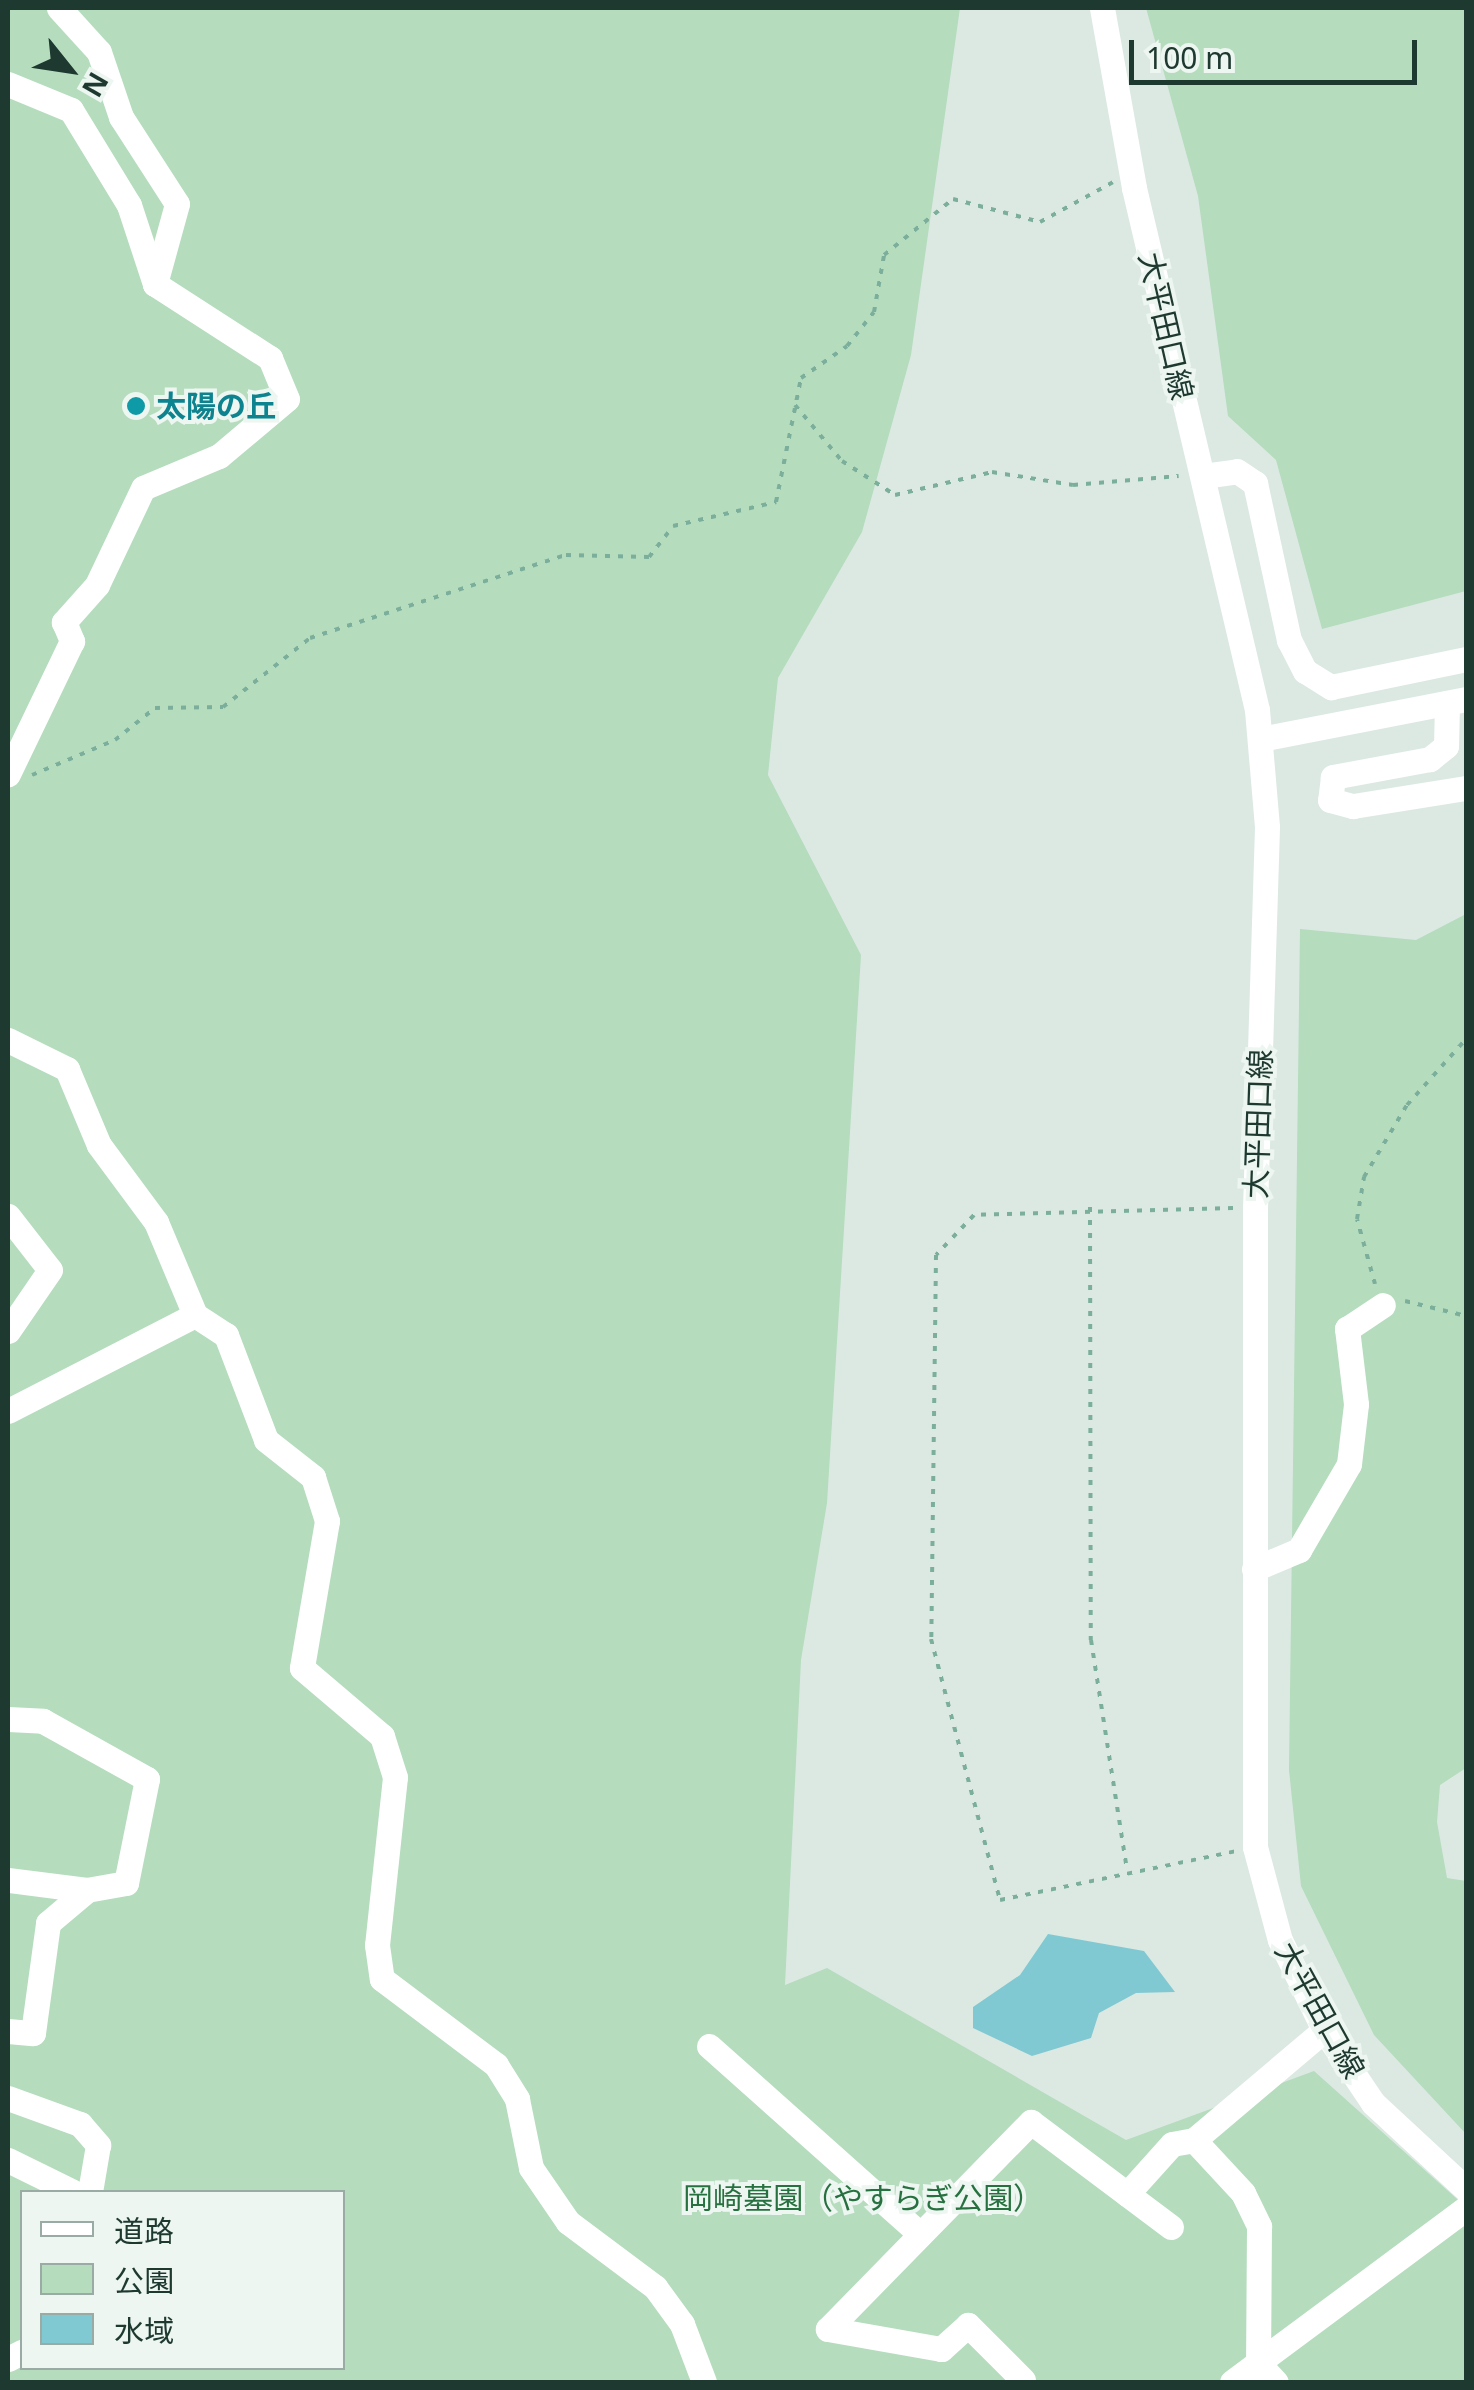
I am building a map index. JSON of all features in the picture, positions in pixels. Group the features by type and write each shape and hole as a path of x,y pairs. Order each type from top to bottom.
{"street":[{"path":"58,8 100,52 121,117 176,204 154,284"},
{"name":"大平田口線","path":"1102,8 1132,172 1203,476 1243,619 1260,738 1267,827 1255,1208 1255,1847 1280,1940 1324,2030 1374,2103 1466,2189"},
{"path":"8,84 71,110 130,205 154,284 270,358 287,399 219,456 143,488 97,584 64,622 72,641 16,774"},
{"path":"1203,476 1237,471 1256,483 1289,640 1304,671 1330,687 1466,659"},
{"path":"1260,738 1457,701 1446,746 1430,759 1333,777 1330,800 1353,806 1466,788"},
{"path":"8,1040 67,1069 99,1145 156,1222 195,1315 226,1335 266,1440 312,1477 327,1521 302,1668 382,1736 395,1777 377,1945 382,1979 496,2066 517,2099 531,2168 568,2222 655,2287 682,2324 704,2382"},
{"path":"8,1216 50,1270 8,1330"},
{"path":"1254,1569 1299,1550 1348,1464 1356,1404 1347,1328 1384,1305"},
{"path":"8,1411 195,1315"},
{"path":"8,1720 43,1721 147,1778 126,1883 87,1890 8,1880"},
{"path":"8,2031 33,2033 48,1923 87,1890"},
{"path":"1128,2194 1172,2144 1194,2140 1324,2030"},
{"path":"709,2046 920,2234"},
{"path":"8,2098 80,2124 98,2144 90,2190"},
{"path":"1023,2380 968,2326 940,2349 828,2329 1030,2122 1171,2227"},
{"path":"1194,2140 1243,2192 1258,2226 1258,2363 1276,2382"},
{"path":"8,2160 69,2190"},
{"path":"1232,2382 1466,2208"}],"path":[{"path":"16,774 115,740 156,708 223,708 310,638 566,555 649,558 672,526 750,514 776,502 801,378 848,346 874,312 884,255 953,199 1040,222 1132,172"},
{"path":"795,404 842,461 895,495 992,472 1074,485 1203,476"},
{"path":"1466,1039 1408,1105 1364,1177 1357,1219 1384,1305 1434,1301 1466,1316"},
{"path":"1255,1208 1090,1207 974,1215 936,1255 930,1639 1000,1900 1255,1847"},
{"path":"1090,1207 1091,1640 1127,1872"}],"green space":[{"name":"岡崎墓園（やすらぎ公園）","path":"8,8 960,8 911,355 862,532 778,678 768,775 861,955 827,1503 801,1660 785,1985 827,1968 1126,2140 1314,2071 1466,2207 1466,2382 8,2382"},
{"path":"1146,8 1466,8 1466,591 1322,629 1276,460 1228,416 1198,196"},
{"path":"1466,914 1466,1768 1440,1785 1437,1822 1447,1878 1466,1881 1466,2134 1374,2035 1301,1886 1289,1770 1300,929 1416,940"}],"water":[{"path":"1048,1934 1144,1951 1175,1992 1136,1993 1099,2013 1091,2038 1032,2056 973,2028 973,2007 1020,1975"}],"place":[{"name":"太陽の丘","path":"136,406"}]}
